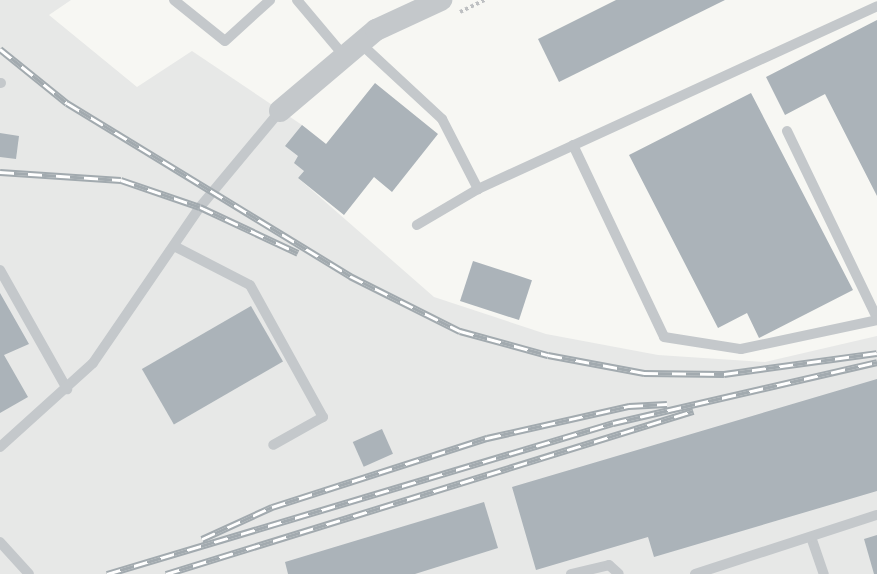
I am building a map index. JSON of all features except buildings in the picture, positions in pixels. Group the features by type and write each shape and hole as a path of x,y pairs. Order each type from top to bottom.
{"street":[{"path":"280,111 376,30 441,0"}],"lane":[{"path":"174,0 225,41 270,0"},
{"path":"297,0 352,50 442,119 478,189"},
{"path":"417,225 478,189 877,6"},
{"path":"0,447 67,389 93,363 174,246 280,111"},
{"path":"573,145 664,337 741,349 877,319 787,131"},
{"path":"174,246 250,285 323,417 273,445"},
{"path":"0,270 67,389"},
{"path":"695,574 877,515"},
{"path":"811,537 824,574"},
{"path":"0,542 29,574"},
{"path":"573,574 609,565 619,574"}],"shaded area":[{"path":"0,0 71,0 49,15 137,87 192,51 302,125 326,144 298,178 434,297 546,334 658,355 765,362 877,336 877,574 0,574"}],"railway":[{"path":"0,49 67,103 350,276 460,331 548,355 644,373 724,374 877,353"},
{"path":"0,172 121,180 200,207 298,253"},
{"path":"107,574 613,423 877,362"},
{"path":"202,539 272,507 487,438 629,406 667,404"},
{"path":"166,574 693,411"}]}
